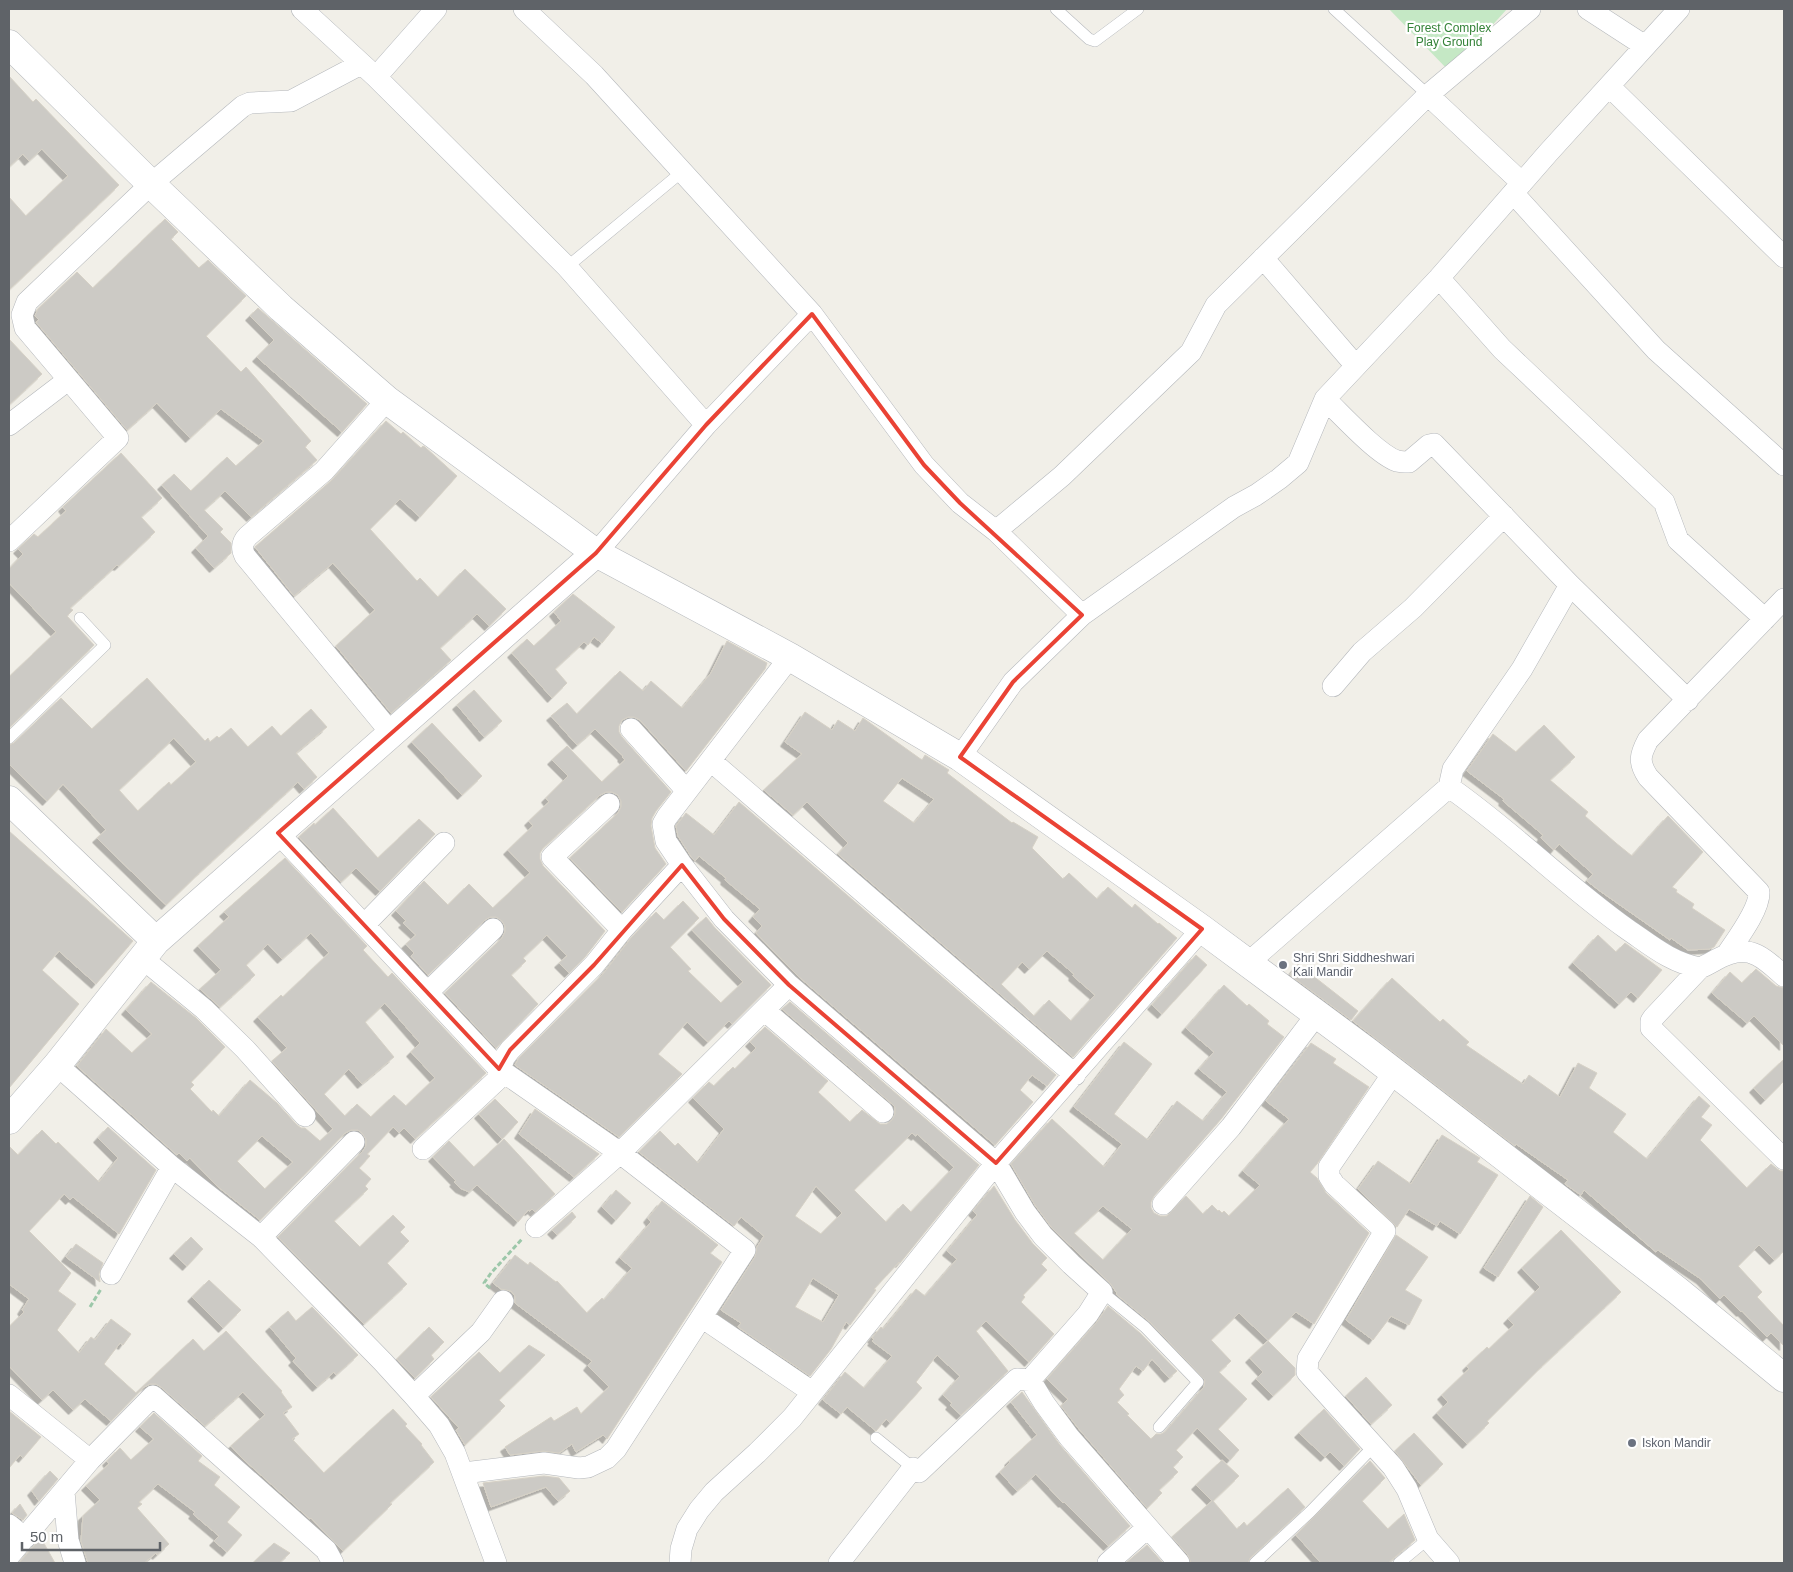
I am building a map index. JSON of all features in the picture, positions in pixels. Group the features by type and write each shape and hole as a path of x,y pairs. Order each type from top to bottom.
{"street":[{"path":"302,9 368,71 566,267 706,425"},
{"path":"9,541 118,438 25,328 22,322 23,308 32,297 151,184 246,104 291,101 368,71 436,9"},
{"path":"524,9 594,75 812,314 924,465 960,502 996,531 1082,615"},
{"path":"996,531 1062,476 1191,352 1216,305 1428,95 1530,9"},
{"path":"1588,9 1645,46"},
{"path":"960,757 1012,682 1082,615 1234,507 1279,479 1298,463 1326,399 1439,278 1679,9"},
{"path":"9,44 151,184 281,308 387,400 596,553 790,657 960,757 1202,929 1394,1072 1678,1291 1784,1378"},
{"path":"1609,86 1784,257"},
{"path":"1428,95 1518,188 1656,350 1784,465"},
{"path":"1263,258 1356,366"},
{"path":"1439,278 1502,349 1664,502 1678,540 1764,620"},
{"path":"9,1120 57,1065 149,950 278,833 596,553 706,425 812,314"},
{"path":"9,425 68,380"},
{"path":"1326,399 1374,445 1398,462 1409,462 1429,445 1434,444 1570,585 1688,700"},
{"path":"387,400 324,471 248,536 242,546 245,556 392,734"},
{"path":"1333,686 1362,652 1413,608 1504,516"},
{"path":"1248,963 1449,787 1453,769 1522,669 1570,585"},
{"path":"1727,954 1756,908 1759,898 1758,892 1648,777 1642,767 1641,756 1648,740 1784,599"},
{"path":"790,657 663,824 666,841 724,920 789,985 996,1163 1025,1212 1043,1236 1102,1292 1088,1314 1030,1380"},
{"path":"632,729 687,791"},
{"path":"711,761 1075,1075"},
{"path":"1449,787 1472,803 1614,920 1678,962 1700,968"},
{"path":"9,800 204,1009 245,1049 305,1116"},
{"path":"609,804 552,858 622,930"},
{"path":"278,833 499,1069 620,1153 746,1250 616,1449 607,1458 597,1464 579,1468 544,1463 464,1473"},
{"path":"365,924 444,843"},
{"path":"423,1149 497,1080 499,1069 510,1050 594,965 622,930 682,865"},
{"path":"428,992 493,929"},
{"path":"682,1563 681,1549 687,1529 699,1510 714,1492 792,1418 996,1163 1202,929"},
{"path":"1784,976 1762,956 1751,952 1739,951 1727,954 1700,968 1651,1021 1651,1028 1784,1159"},
{"path":"536,1227 620,1153 789,985"},
{"path":"764,1010 882,1112"},
{"path":"1163,1204 1231,1127 1317,1014"},
{"path":"57,1065 172,1167 260,1237 414,1396 439,1425 455,1453 496,1563"},
{"path":"1394,1072 1330,1167 1329,1172 1334,1184 1385,1231 1308,1359 1306,1366 1307,1372 1312,1378 1393,1467 1407,1489 1428,1539 1449,1563"},
{"path":"260,1237 354,1142"},
{"path":"111,1274 172,1167"},
{"path":"414,1396 481,1332 503,1301"},
{"path":"702,1318 812,1392"},
{"path":"839,1563 913,1468 919,1472 1017,1379 1030,1380"},
{"path":"1030,1380 1044,1403 1069,1436 1179,1563"},
{"path":"9,1395 90,1460"},
{"path":"9,1556 17,1531 64,1491 90,1460 153,1396 326,1550 333,1563"},
{"path":"64,1491 68,1540 75,1563"},
{"path":"1108,1563 1147,1528"}],"lane":[{"path":"1056,9 1089,39 1095,41 1138,9"},
{"path":"1334,9 1428,95"},
{"path":"566,267 683,171"},
{"path":"9,738 105,645 80,618"},
{"path":"1102,1292 1145,1327 1198,1382 1159,1427"},
{"path":"876,1438 913,1468"},
{"path":"1255,1563 1310,1512 1374,1446"},
{"path":"1398,1563 1428,1539"}],"path":[{"path":"503,1301 484,1283 512,1248 536,1227"}],"highlighted area":[{"path":"812,314 924,465 960,503 1082,615 1013,682 960,757 1202,929 996,1163 789,985 724,919 682,865 594,965 510,1050 499,1069 278,833 596,553 706,425"}],"green space":[{"name":"Forest Complex Play Ground","path":"1389,9 1507,9 1450,72"}],"building":[{"path":"9,76 33,102 36,99 119,185 9,290 9,197 26,216 68,176 42,149 29,161 23,154 9,167"},
{"path":"165,219 178,232 171,239 199,268 208,260 246,296 206,336 241,372 246,367 311,441 305,447 317,460 251,517 225,491 204,510 223,529 220,532 231,543 231,553 214,568 196,548 208,536 162,485 174,474 191,491 227,457 236,466 264,441 221,409 190,438 157,403 127,430 36,322 39,320 35,316 38,309 77,272 93,288"},
{"path":"258,308 367,404 342,432 257,357 274,340 250,316"},
{"path":"9,339 42,374 9,405"},
{"path":"386,421 401,434 403,432 421,448 425,447 457,476 420,517 400,499 370,529 417,581 420,578 438,597 465,569 506,609 489,626 477,614 440,648 451,660 391,713 336,646 375,610 333,563 294,596 255,547 332,480"},
{"path":"121,453 162,498 141,517 155,532 70,608 73,610 67,616 94,645 9,728 9,677 56,632 9,583 9,569 23,554 18,549 34,534 38,537 66,511 63,507"},
{"path":"573,594 615,627 602,643 594,637 588,645 584,642 555,669 567,683 552,698 512,653 527,639 534,646 561,621 554,612"},
{"path":"727,641 767,663 765,669 686,771 640,720 628,717 622,720 619,726 619,732 622,737 671,792 656,811 652,818 651,826 655,848 666,864 622,912 570,858 618,813 621,801 618,795 612,792 600,795 543,848 540,853 543,866 605,931 585,957 569,973 559,963 567,956 547,935 523,958 526,961 511,975 538,1004 496,1048 445,993 502,938 505,926 502,921 496,917 490,917 485,920 428,975 411,956 414,953 406,944 416,935 403,923 406,921 396,911 424,881 448,905 469,884 493,908 530,873 508,850 533,826 529,821 549,802 546,798 568,776 552,760 567,746 602,782 625,760 595,729 577,745 551,716 567,703 577,714 620,671 643,691 651,681 682,708 711,673"},
{"path":"147,678 205,741 208,738 210,742 217,736 219,738 231,728 248,747 272,726 281,736 311,709 327,727 296,753 317,777 304,789 298,782 166,905 97,838 106,830 63,784 47,801 9,764 9,745 14,743 61,698 92,729","holes":["174,738 196,762 171,785 169,782 138,811 119,790"]},
{"path":"474,690 502,721 484,737 457,705"},
{"path":"805,712 832,730 838,720 855,731 863,718 922,760 925,755 949,770 947,773 1012,823 1038,837 1032,848 1063,879 1069,873 1097,899 1108,887 1132,908 1135,904 1177,938 1073,1057 838,854 848,843 807,802 793,815 764,790 802,754 785,742","holes":["902,778 934,799 914,823 883,801","1047,951 1095,995 1071,1021 1049,1000 1034,1016 1001,984 1022,962 1029,969"]},
{"path":"432,723 482,776 462,795 412,742"},
{"path":"1544,725 1575,757 1550,780 1588,812 1585,816 1632,856 1668,816 1703,852 1672,887 1677,890 1676,892 1694,904 1692,908 1725,930 1714,947 1688,950 1671,938 1670,940 1600,891 1587,881 1593,874 1559,844 1554,850 1541,838 1543,835 1503,801 1504,799 1467,771 1493,734 1516,752"},
{"path":"739,802 1056,1075 1047,1086 1032,1075 1020,1090 1033,1102 995,1145 798,976 756,933 762,926 753,917 760,909 699,856 695,861 692,858 678,836 676,826 686,813 714,835"},
{"path":"333,808 378,858 419,819 435,834 380,891 356,868 341,882 299,837"},
{"path":"9,831 133,941 96,984 59,951 42,970 79,1004 9,1088"},
{"path":"285,858 367,946 363,950 388,977 392,973 486,1073 415,1139 404,1128 399,1133 393,1127 367,1154 370,1156 359,1168 371,1179 365,1186 368,1189 334,1221 360,1247 393,1215 405,1227 400,1232 409,1241 387,1263 407,1284 364,1324 278,1237 363,1151 366,1146 366,1139 362,1133 358,1130 351,1130 345,1133 260,1220 217,1186 190,1158 187,1161 179,1153 177,1155 77,1066 106,1029 132,1053 152,1034 126,1010 151,982 196,1018 225,1047 191,1082 194,1085 190,1089 212,1112 213,1110 219,1116 250,1080 277,1103 296,1124 301,1128 305,1128 320,1141 333,1129 272,1061 287,1048 258,1017 281,995 283,997 329,953 311,933 282,959 268,944 246,965 255,975 220,1007 200,989 221,970 198,946 229,917 224,912","holes":["385,1003 420,1043 411,1052 435,1078 406,1106 394,1095 371,1117 357,1104 345,1116 324,1094 349,1069 362,1084 394,1057 365,1022","262,1136 293,1162 265,1189 237,1161"]},
{"path":"683,901 699,918 670,947 691,969 688,971 721,1003 743,982 692,930 706,917 771,985 732,1024 729,1021 708,1042 687,1022 658,1054 682,1074 619,1137 515,1065 519,1058 603,974 631,938 656,912 664,920"},
{"path":"1598,935 1616,952 1625,943 1662,970 1638,998 1631,992 1619,1004 1573,963"},
{"path":"1196,955 1207,965 1162,1014 1152,1005"},
{"path":"1298,964 1358,1011 1351,1020 1290,975"},
{"path":"1756,969 1776,986 1784,988 1784,1046 1754,1016 1747,1023 1712,993 1730,972 1742,983"},
{"path":"1392,978 1440,1022 1443,1019 1469,1042 1466,1045 1523,1084 1529,1075 1560,1097 1578,1063 1597,1073 1589,1088 1626,1114 1613,1132 1647,1159 1699,1096 1710,1106 1701,1117 1712,1125 1700,1140 1747,1188 1771,1164 1780,1171 1784,1171 1784,1251 1774,1260 1759,1245 1738,1266 1762,1292 1757,1297 1784,1326 1784,1346 1771,1333 1767,1337 1724,1295 1720,1299 1701,1279 1658,1250 1656,1252 1584,1190 1581,1195 1565,1184 1568,1180 1516,1144 1515,1146 1353,1021"},
{"path":"1224,985 1247,1006 1249,1004 1269,1021 1267,1024 1284,1037 1221,1119 1154,1196 1151,1208 1154,1213 1160,1216 1167,1216 1186,1196 1203,1214 1212,1205 1218,1211 1222,1213 1224,1211 1229,1216 1260,1185 1243,1171 1289,1119 1266,1101 1311,1043 1336,1059 1333,1063 1369,1087 1310,1172 1317,1178 1326,1193 1369,1233 1314,1324 1296,1312 1268,1340 1239,1313 1211,1340 1231,1361 1219,1372 1247,1399 1218,1429 1239,1450 1230,1460 1197,1428 1176,1450 1183,1457 1173,1467 1178,1472 1159,1490 1162,1493 1147,1508 1061,1406 1068,1399 1047,1379 1097,1322 1108,1306 1140,1333 1177,1371 1169,1378 1152,1359 1143,1371 1136,1366 1119,1389 1124,1395 1117,1402 1151,1439 1156,1434 1165,1432 1204,1387 1205,1380 1150,1322 1116,1294 1110,1283 1052,1228 1035,1205 1011,1164 1052,1119 1104,1167 1122,1144 1074,1107 1124,1042 1152,1064 1114,1114 1148,1140 1177,1101 1203,1121 1227,1092 1199,1069 1214,1052 1186,1028","holes":["1103,1206 1132,1229 1103,1260 1074,1233"]},
{"path":"790,1002 979,1165 900,1263 874,1289 876,1290 850,1325 846,1322 831,1349 810,1376 738,1327 741,1323 721,1310 755,1257 757,1247 764,1236 741,1217 734,1226 639,1152 660,1131 675,1146 678,1143 698,1163 724,1129 693,1098 709,1082 714,1086 733,1067 735,1069 756,1048 750,1042 765,1027 828,1081 818,1092 850,1122 862,1110 880,1124 887,1124 892,1120 895,1114 895,1107 782,1009","holes":["912,1133 916,1136 917,1134 954,1167 911,1212 903,1204 886,1222 854,1190","816,1186 842,1213 821,1234 795,1216","813,1278 839,1295 823,1322 795,1307"]},
{"path":"1784,1059 1784,1081 1765,1100 1754,1088"},
{"path":"495,1099 518,1122 502,1139 479,1114"},
{"path":"535,1109 599,1154 574,1177 519,1134"},
{"path":"108,1127 156,1170 119,1234 73,1197 70,1200 64,1194 29,1231 71,1273 58,1291 76,1304 57,1330 79,1353 91,1337 95,1340 111,1319 131,1334 123,1345 120,1343 104,1364 136,1393 193,1339 204,1351 226,1331 282,1391 292,1407 283,1413 299,1434 292,1439 324,1473 393,1409 407,1424 405,1426 422,1444 434,1462 343,1551 311,1518 242,1458 231,1446 265,1415 243,1392 205,1426 161,1387 156,1384 150,1384 144,1387 111,1421 85,1399 73,1410 53,1390 42,1400 9,1366 9,1327 24,1312 22,1310 29,1299 9,1284 9,1146 18,1155 42,1130 56,1144 58,1142 99,1182 118,1158 98,1138"},
{"path":"1442,1135 1480,1158 1477,1162 1498,1175 1460,1234 1440,1221 1437,1226 1409,1209 1397,1227 1358,1189 1378,1161 1411,1184"},
{"path":"504,1139 555,1194 535,1212 532,1209 528,1210 518,1222 477,1185 469,1192 460,1188 454,1182 456,1181 433,1157 449,1141 474,1167"},
{"path":"994,1186 1015,1220 1033,1244 1047,1258 1041,1264 1047,1270 1023,1295 1025,1297 1021,1302 1054,1334 1029,1362 986,1321 976,1331 1008,1371 961,1415 943,1395 960,1376 937,1355 916,1382 922,1388 890,1423 886,1419 876,1431 847,1407 841,1414 823,1400 845,1372 864,1388 892,1356 872,1341 874,1339 872,1338 881,1327 883,1329 916,1289 925,1296 957,1259 947,1251 977,1215 973,1211"},
{"path":"616,1190 631,1203 616,1220 602,1207"},
{"path":"1530,1196 1543,1207 1498,1277 1484,1268"},
{"path":"662,1201 718,1245 710,1253 722,1262 607,1439 603,1435 576,1452 572,1444 559,1453 543,1451 510,1455 505,1447 551,1417 554,1421 577,1407 581,1414 609,1387 588,1366 592,1361 515,1303 515,1296 511,1291 501,1289 493,1283 515,1255 528,1265 530,1262 557,1281 587,1313 602,1298 604,1300 632,1268 620,1258 651,1222 648,1218"},
{"path":"572,1212 576,1217 557,1235 552,1230"},
{"path":"1561,1230 1621,1292 1542,1366 1487,1421 1489,1423 1467,1444 1437,1413 1448,1402 1442,1395 1469,1369 1467,1366 1487,1347 1489,1349 1514,1325 1508,1319 1540,1287 1522,1268"},
{"path":"1396,1235 1428,1257 1405,1290 1422,1300 1409,1325 1391,1316 1373,1340 1346,1320"},
{"path":"191,1237 203,1249 187,1266 174,1254"},
{"path":"76,1244 103,1263 99,1274 100,1282 66,1257"},
{"path":"209,1280 241,1310 223,1328 192,1297"},
{"path":"312,1307 358,1355 336,1375 334,1372 317,1387 293,1361 296,1358 270,1327 288,1311 296,1321"},
{"path":"429,1327 444,1342 431,1355 434,1359 415,1378 397,1359"},
{"path":"1268,1341 1295,1368 1295,1375 1273,1396 1256,1379 1263,1372 1250,1358"},
{"path":"529,1345 545,1355 499,1400 505,1406 465,1445 456,1430 459,1428 431,1397 479,1352 500,1373"},
{"path":"1366,1377 1392,1405 1371,1424 1346,1396"},
{"path":"1022,1392 1060,1445 1130,1526 1108,1546 1036,1474 1017,1491 1000,1472 1037,1435 1011,1402"},
{"path":"1324,1409 1360,1449 1344,1466 1330,1452 1325,1457 1299,1433"},
{"path":"9,1411 41,1437 23,1458 20,1455 9,1468"},
{"path":"154,1413 202,1456 198,1461 220,1477 214,1485 240,1507 227,1522 242,1535 227,1552 214,1541 219,1536 193,1514 195,1512 158,1484 139,1502 142,1504 137,1508 169,1544 144,1563 88,1563 81,1541 83,1516 100,1500 86,1486 109,1464 107,1461 120,1448 131,1460 154,1439 140,1427"},
{"path":"1414,1433 1443,1464 1421,1485 1395,1451"},
{"path":"1222,1460 1239,1476 1213,1501 1237,1529 1244,1522 1247,1526 1288,1488 1305,1507 1250,1558 1248,1563 1191,1563 1188,1555 1172,1537 1212,1501 1196,1485"},
{"path":"1370,1461 1385,1478 1362,1501 1388,1529 1404,1514 1415,1540 1388,1563 1321,1563 1296,1535"},
{"path":"50,1471 58,1479 39,1501 32,1491"},
{"path":"544,1476 559,1478 570,1491 558,1501 546,1487 491,1507 483,1483"},
{"path":"20,1504 27,1515 23,1520 12,1513"},
{"path":"41,1538 55,1563 19,1563 34,1546"},
{"path":"274,1543 290,1553 279,1563 253,1563"},
{"path":"1147,1545 1163,1563 1126,1563"}],"place":[{"name":"Shri Shri Siddheshwari Kali Mandir","path":"1283,965"},
{"name":"Iskon Mandir","path":"1632,1443"}]}
